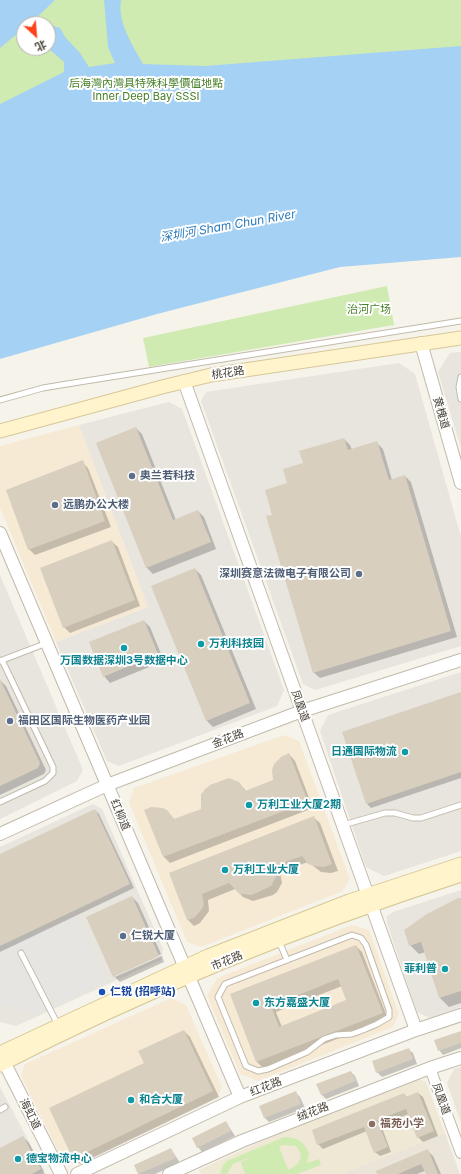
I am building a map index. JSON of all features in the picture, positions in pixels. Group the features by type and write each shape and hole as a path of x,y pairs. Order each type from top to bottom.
{"main road":[{"name":"桃花路","path":"0,431 211,375 461,338"},
{"name":"市花路","path":"1,1058 58,1025 187,972 461,864"},
{"name":"市花路","path":"1,1058 187,972 279,940 370,900 461,875"}],"street":[{"name":"黄槐道","path":"421,343 461,483"},
{"name":"凤凰道","path":"184,381 416,1030"},
{"name":"红柳道","path":"0,533 240,1097"},
{"name":"金花路","path":"0,834 108,785 302,711 461,660"},
{"name":"红花路","path":"77,1174 240,1097 416,1030 461,1015"},
{"name":"海虹道","path":"1,1058 61,1174"},
{"name":"绒花路","path":"169,1174 242,1141 430,1068 461,1058"},
{"name":"凤凰道","path":"430,1068 461,1154"}],"lane":[{"path":"0,400 67,384 461,321"},
{"path":"461,376 459,387 461,399"},
{"path":"0,802 45,781 53,773 53,767 1,660 47,643"},
{"path":"343,825 385,813 395,813 413,818 421,818 461,805"},
{"path":"352,935 361,938 366,945 389,1010 389,1017 377,1024 352,1034 336,1034 324,1039 307,1052 268,1068 258,1071 251,1069 246,1066 218,997 225,984 286,960 352,935"},
{"path":"279,940 286,960"},
{"path":"21,953 58,1025"}],"shaded area":[{"path":"461,352 461,448 438,372 450,353"},
{"path":"399,363 415,374 461,537 461,646 315,690 303,684 201,401 206,392"},
{"path":"169,402 182,409 284,690 277,706 119,766 107,761 56,642 148,607 79,425"},
{"path":"79,425 148,607 56,642 0,508 0,446"},
{"name":"福田区国际生物医药产业园","path":"0,575 83,770 77,781 0,819"},
{"path":"461,672 461,851 384,876 366,867 320,731 328,715"},
{"path":"284,735 299,741 350,879 343,891 201,947 187,942 129,803 134,788"},
{"path":"93,804 102,809 163,949 161,960 16,1026 0,1022 0,847"},
{"path":"461,890 461,1007 430,1018 417,1012 387,923 387,916 393,912"},
{"path":"76,914 108,980 37,1014 0,1003 0,950"},
{"path":"352,925 369,930 399,1014 393,1027 258,1081 240,1074 207,996 217,978"},
{"path":"171,998 186,1005 222,1087 218,1097 76,1165 63,1161 21,1076 25,1064"},
{"path":"461,1067 461,1123 447,1083 454,1069"},
{"name":"福苑小学","path":"418,1079 426,1082 445,1133 340,1174 201,1174 199,1170 275,1135"},
{"path":"0,1087 44,1170 42,1174 0,1174"},
{"path":"445,1133 460,1174 340,1174"}],"green space":[{"name":"后海灣內灣具特殊科學價值地點 Inner Deep Bay SSSI","path":"0,0 461,0 461,127 0,104"},
{"name":"治河广场","path":"387,286 394,325 149,367 143,338"},
{"path":"284,1137 289,1137 300,1140 305,1145 309,1153 307,1163 319,1159 321,1165 297,1174 245,1174 241,1162 254,1156 233,1164 227,1174 220,1174 223,1165 227,1161","holes":["283,1145 296,1146 301,1154 299,1163 288,1170 279,1147"]}],"water":[{"path":"0,0 55,0 38,16 16,16 16,35 0,48"},
{"name":"深圳河 Sham Chun River","path":"104,0 121,0 121,17 127,34 143,64 205,66 461,46 461,257 340,267 157,314 0,359 0,104 64,72 64,62 56,55 56,27 60,28 65,37 80,53 89,67 115,63 108,47"}],"building":[{"name":"奥兰若科技","path":"136,427 173,520 198,510 211,542 146,568 96,443"},
{"name":"深圳赛意法微电子有限公司","path":"344,438 348,450 377,441 389,480 405,475 451,631 313,673 266,516 272,515 265,490 287,483 283,469 303,463 299,451"},
{"name":"远鹏办公大楼","path":"83,460 105,521 28,550 6,490"},
{"path":"112,540 135,600 63,628 40,568"},
{"name":"万利科技园","path":"195,568 250,703 206,721 151,586"},
{"name":"万国数据深圳3号数据中心","path":"144,620 158,654 103,677 89,642"},
{"name":"福田区国际生物医药产业园","path":"0,679 40,763 38,768 0,786"},
{"name":"日通国际物流","path":"461,692 461,772 366,804 342,732"},
{"name":"万利工业大厦2期","path":"289,753 308,802 163,857 144,810 151,807 163,808 167,810 174,819 201,809 201,794 210,785 229,778 239,782 245,791 273,780 272,770 274,764 281,757"},
{"path":"95,809 130,884 0,946 0,854"},
{"name":"万利工业大厦","path":"314,816 332,864 324,867 314,866 308,864 302,856 274,866 276,877 271,886 252,895 240,894 229,883 202,894 204,905 202,909 194,918 187,920 169,873"},
{"name":"仁锐大厦","path":"132,896 159,956 113,977 86,917"},
{"name":"菲利普","path":"458,898 461,898 461,991 439,998 421,942 409,946 404,930 427,914"},
{"name":"东方嘉盛大厦","path":"356,945 383,1013 256,1062 230,994","holes":["338,979 346,1000 279,1027 271,1006"]},
{"name":"和合大厦","path":"184,1030 213,1091 73,1159 49,1108 144,1063 138,1051"},
{"path":"461,1031 461,1043 438,1051 434,1040"},
{"path":"409,1048 413,1059 376,1073 372,1061"},
{"path":"351,1071 356,1081 321,1095 316,1084"},
{"path":"296,1091 301,1104 264,1118 259,1106"},
{"path":"418,1092 434,1131 417,1138 406,1109 377,1120 388,1147 374,1153 364,1127 317,1145 312,1130 404,1093 406,1097"},
{"path":"226,1121 231,1131 197,1148 192,1138"},
{"name":"德宝物流中心","path":"23,1136 41,1169 32,1174 0,1174 0,1148"},
{"path":"171,1148 176,1158 138,1174 134,1165"},
{"path":"428,1149 438,1174 426,1174 421,1164 398,1174 377,1174 376,1171"}],"place":[{"name":"奥兰若科技","path":"132,476"},
{"name":"远鹏办公大楼","path":"55,505"},
{"name":"深圳赛意法微电子有限公司","path":"359,574"},
{"name":"万利科技园","path":"201,644"},
{"name":"万国数据深圳3号数据中心","path":"124,648"},
{"name":"福田区国际生物医药产业园","path":"10,721"},
{"name":"日通国际物流","path":"405,752"},
{"name":"万利工业大厦2期","path":"249,805"},
{"name":"万利工业大厦","path":"225,870"},
{"name":"仁锐大厦","path":"123,936"},
{"name":"菲利普","path":"445,969"},
{"name":"仁锐 (招呼站)","path":"102,992"},
{"name":"东方嘉盛大厦","path":"256,1003"},
{"name":"和合大厦","path":"131,1100"},
{"name":"福苑小学","path":"372,1124"},
{"name":"德宝物流中心","path":"18,1159"}]}
